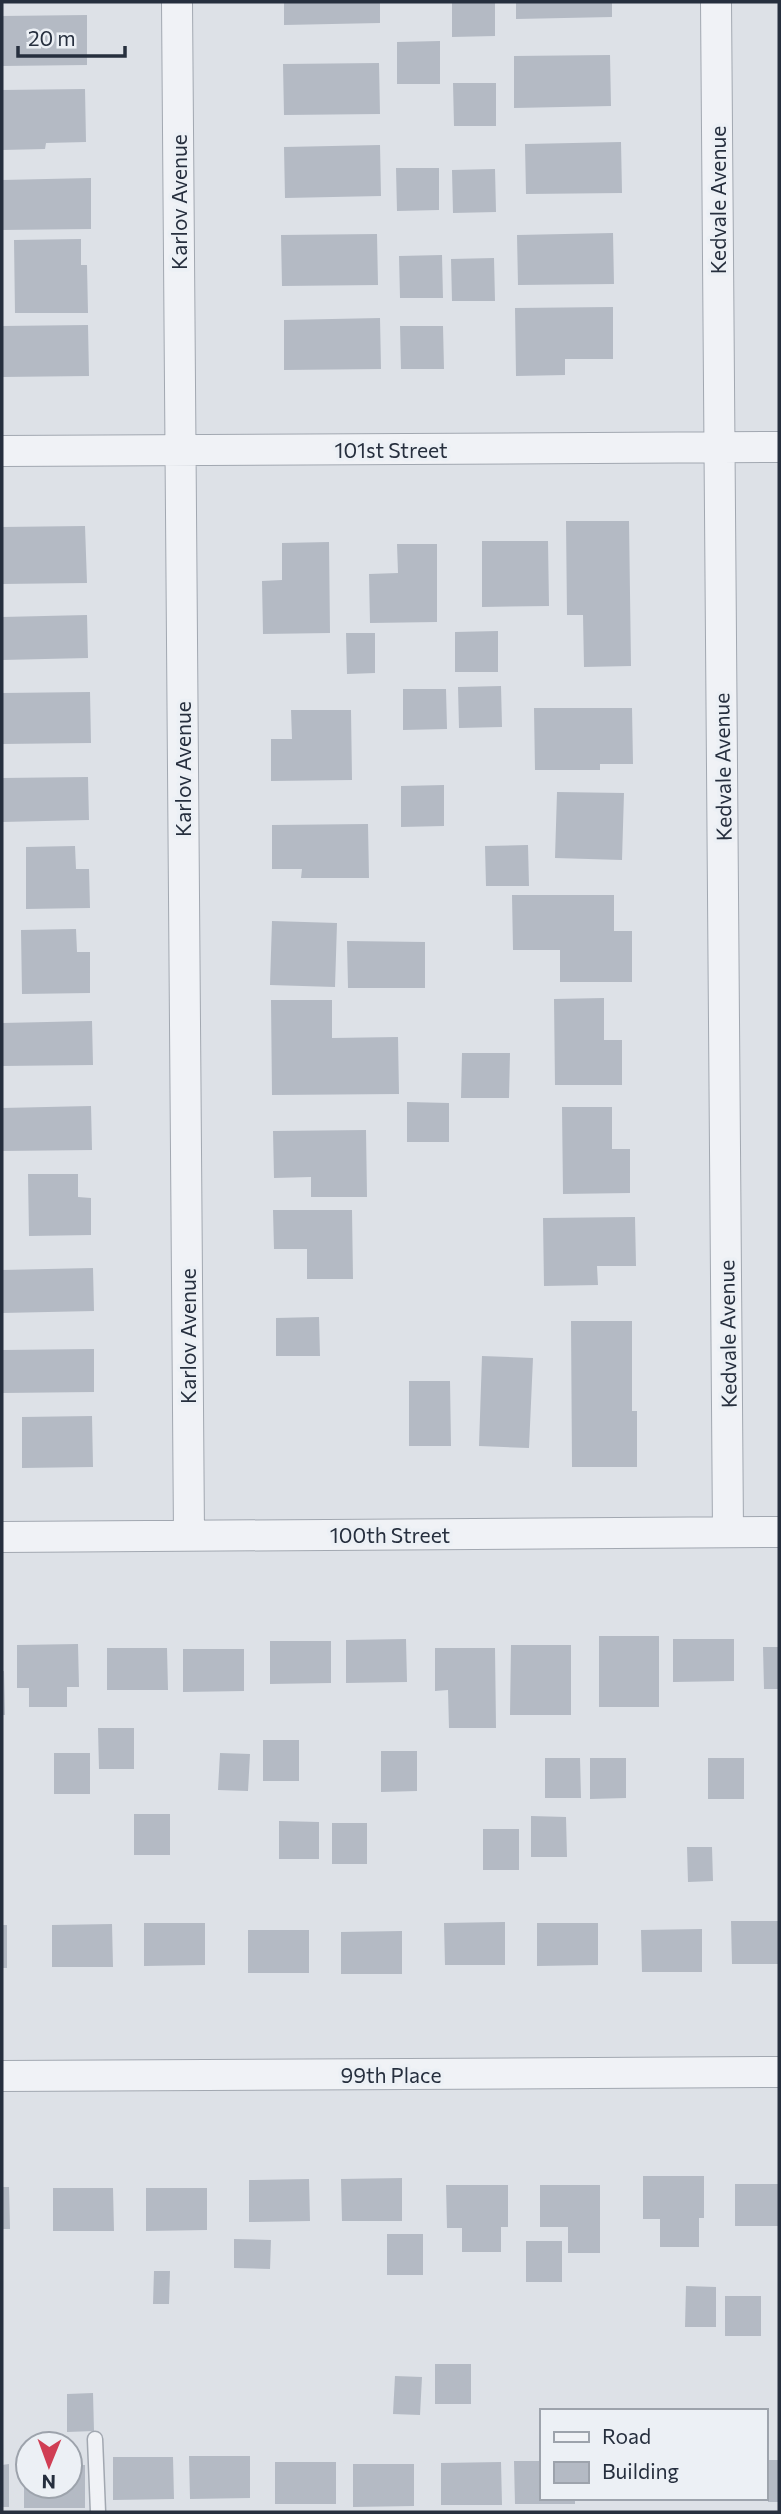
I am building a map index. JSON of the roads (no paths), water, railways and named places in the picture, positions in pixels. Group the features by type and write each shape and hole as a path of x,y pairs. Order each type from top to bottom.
{"street":[{"name":"Karlov Avenue","path":"177,2 189,1535"},
{"name":"Kedvale Avenue","path":"716,2 728,1532"},
{"name":"101st Street","path":"2,451 779,447"},
{"name":"100th Street","path":"2,1537 779,1532"},
{"name":"99th Place","path":"2,2076 779,2073"}],"lane":[{"path":"95,2439 99,2512"}]}
